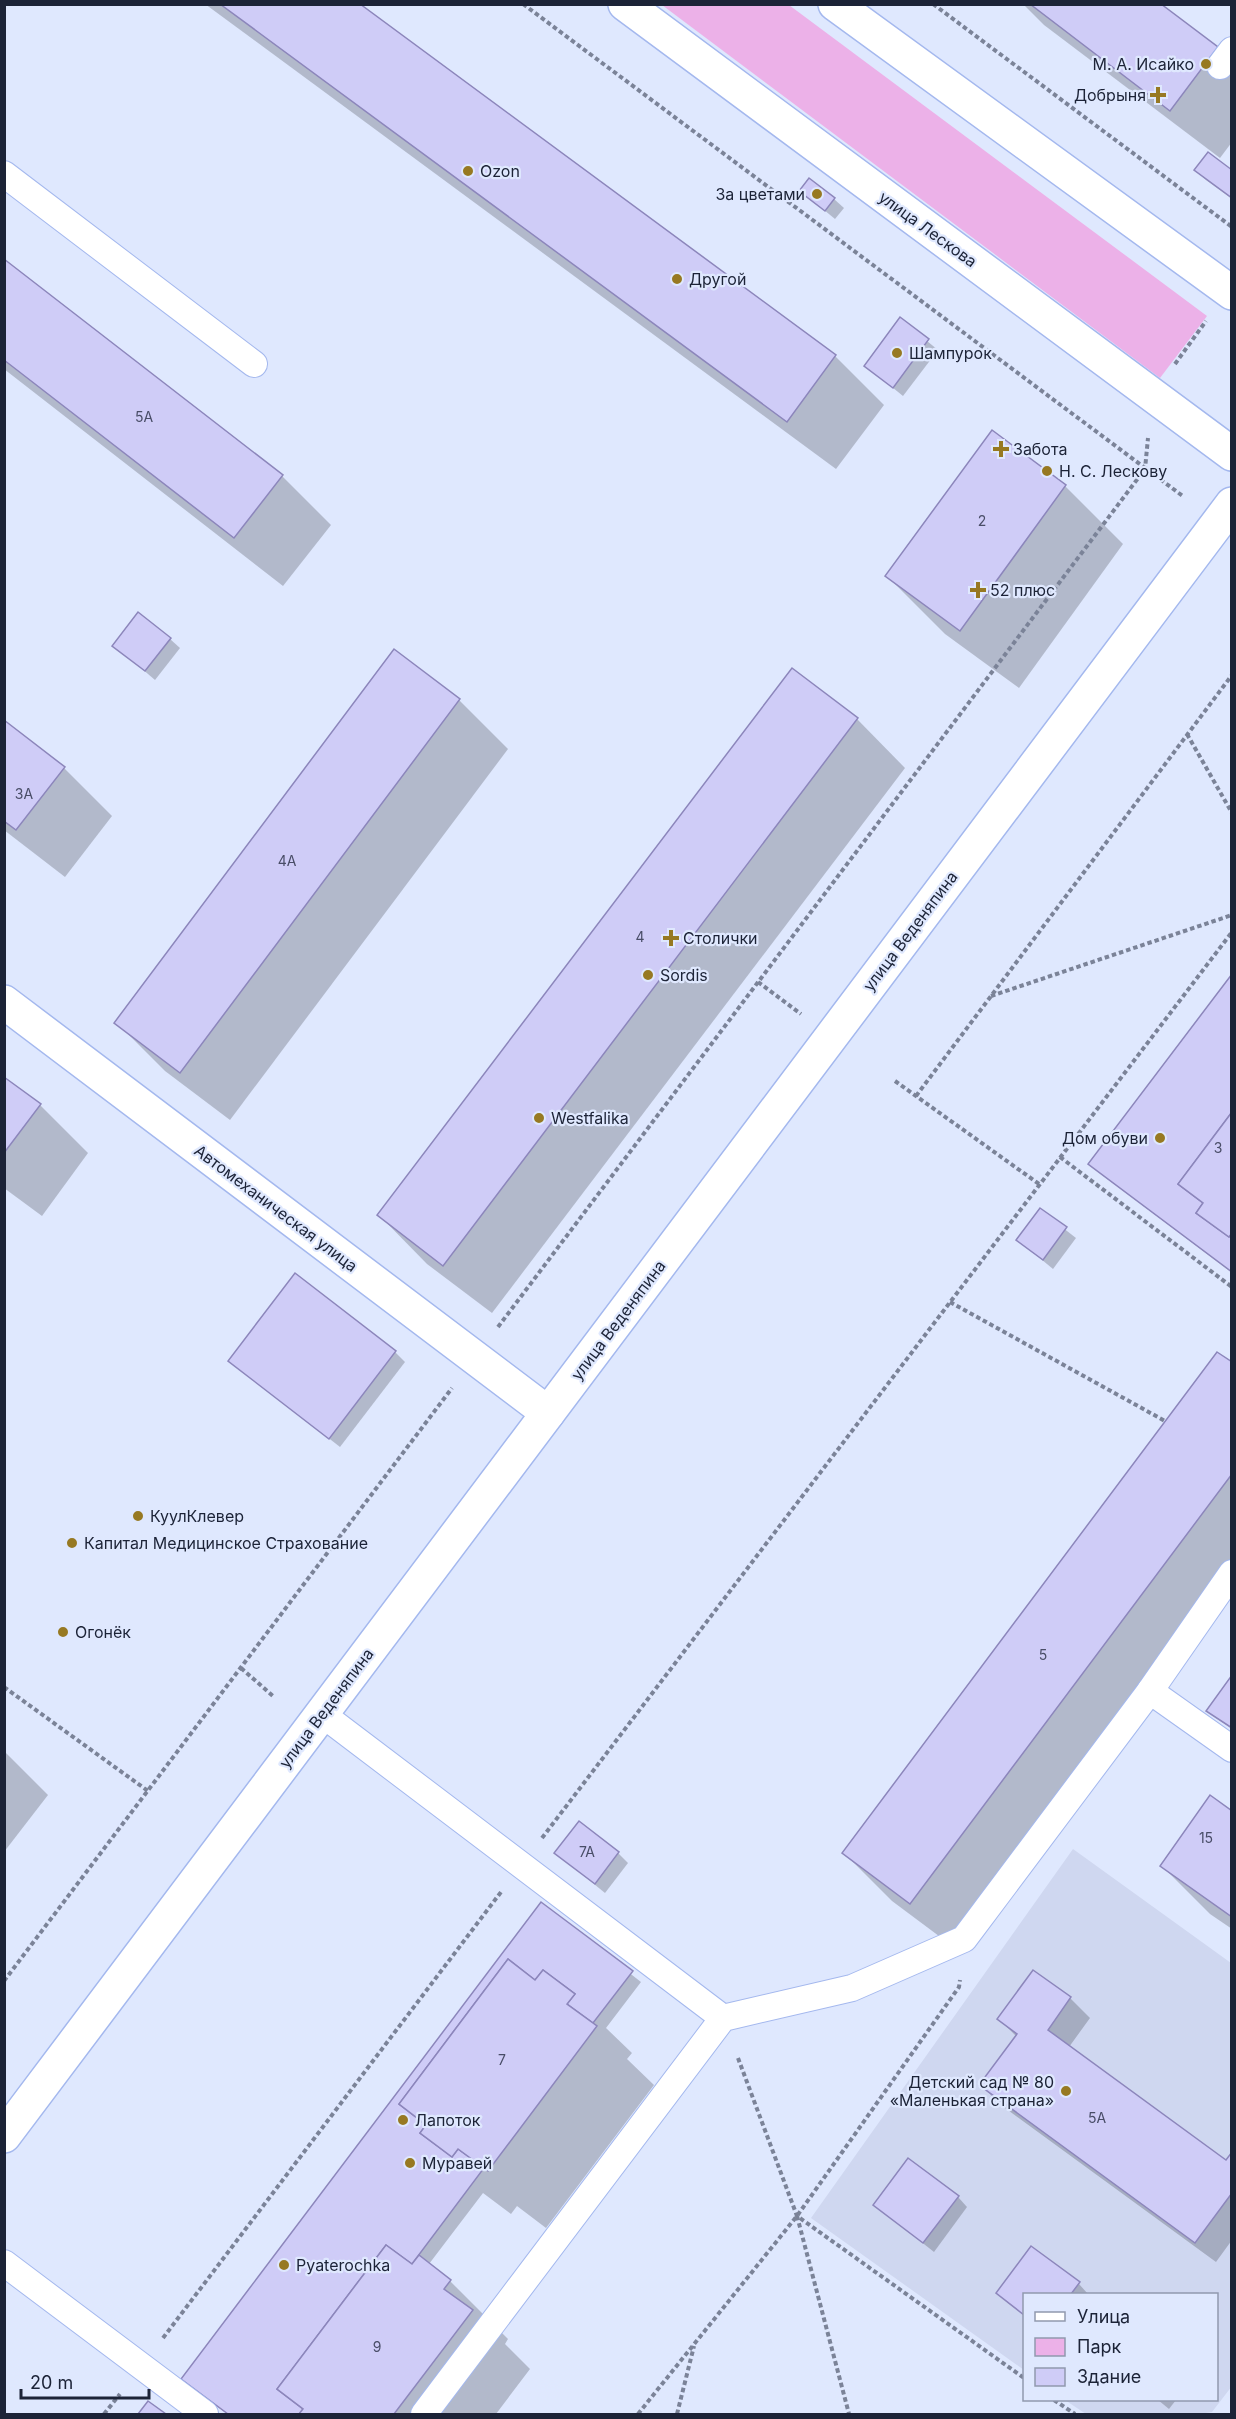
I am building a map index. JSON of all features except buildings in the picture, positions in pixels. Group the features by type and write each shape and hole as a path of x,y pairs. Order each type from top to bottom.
{"main road":[{"name":"улица Лескова","path":"625,4 1232,454"},
{"path":"841,6 1230,292"},
{"name":"улица Веденяпина","path":"4,2136 1232,504"},
{"name":"Автомеханическая улица","path":"4,1002 548,1413"}],"lane":[{"path":"4,174 254,364"},
{"path":"424,2415 723,2018 852,1988 964,1939 1150,1691 1232,1573"},
{"path":"1150,1691 1232,1749"},
{"path":"322,1714 723,2018"},
{"path":"4,2263 205,2415"}],"path":[{"path":"523,4 1184,497"},
{"path":"933,4 1232,227"},
{"path":"4,1981 1145,469 1152,395 1230,292"},
{"path":"916,1096 1232,675"},
{"path":"1187,734 1232,813"},
{"path":"990,997 1232,915"},
{"path":"104,2415 1232,932"},
{"path":"758,982 807,1018"},
{"path":"895,1081 1039,1184"},
{"path":"1060,1157 1232,1287"},
{"path":"950,1302 1165,1421"},
{"path":"240,1668 273,1696"},
{"path":"4,1687 148,1791"},
{"path":"638,2415 797,2216 959,1987 964,1939"},
{"path":"723,2018 797,2216 849,2415"},
{"path":"797,2216 1023,2377"},
{"path":"677,2415 695,2343"},
{"path":"1055,2401 1075,2415"}],"shaded area":[{"name":"Детский сад № 80 «Маленькая страна»","path":"1073,1849 1231,1963 1232,2386 1212,2412 1200,2414 1086,2414 1066,2401 1218,2401 1218,2293 1023,2293 1023,2369 811,2218"}],"green space":[{"path":"662,5 789,5 1207,316 1160,378"}],"place":[{"name":"М. А. Исайко","path":"1206,64"},
{"name":"Добрыня","path":"1158,95"},
{"name":"Ozon","path":"468,171"},
{"name":"За цветами","path":"817,194"},
{"name":"Другой","path":"677,279"},
{"name":"Шампурок","path":"897,353"},
{"name":"Забота","path":"1001,449"},
{"name":"Н. С. Лескову","path":"1047,471"},
{"name":"52 плюс","path":"978,590"},
{"name":"Столички","path":"671,938"},
{"name":"Sordis","path":"648,975"},
{"name":"Westfalika","path":"539,1118"},
{"name":"Дом обуви","path":"1160,1138"},
{"name":"КуулКлевер","path":"138,1516"},
{"name":"Капитал Медицинское Страхование","path":"72,1543"},
{"name":"Огонёк","path":"63,1632"},
{"name":"Детский сад № 80 «Маленькая страна»","path":"1066,2091"},
{"name":"Лапоток","path":"403,2120"},
{"name":"Муравей","path":"410,2163"},
{"name":"Pyaterochka","path":"284,2265"}]}
